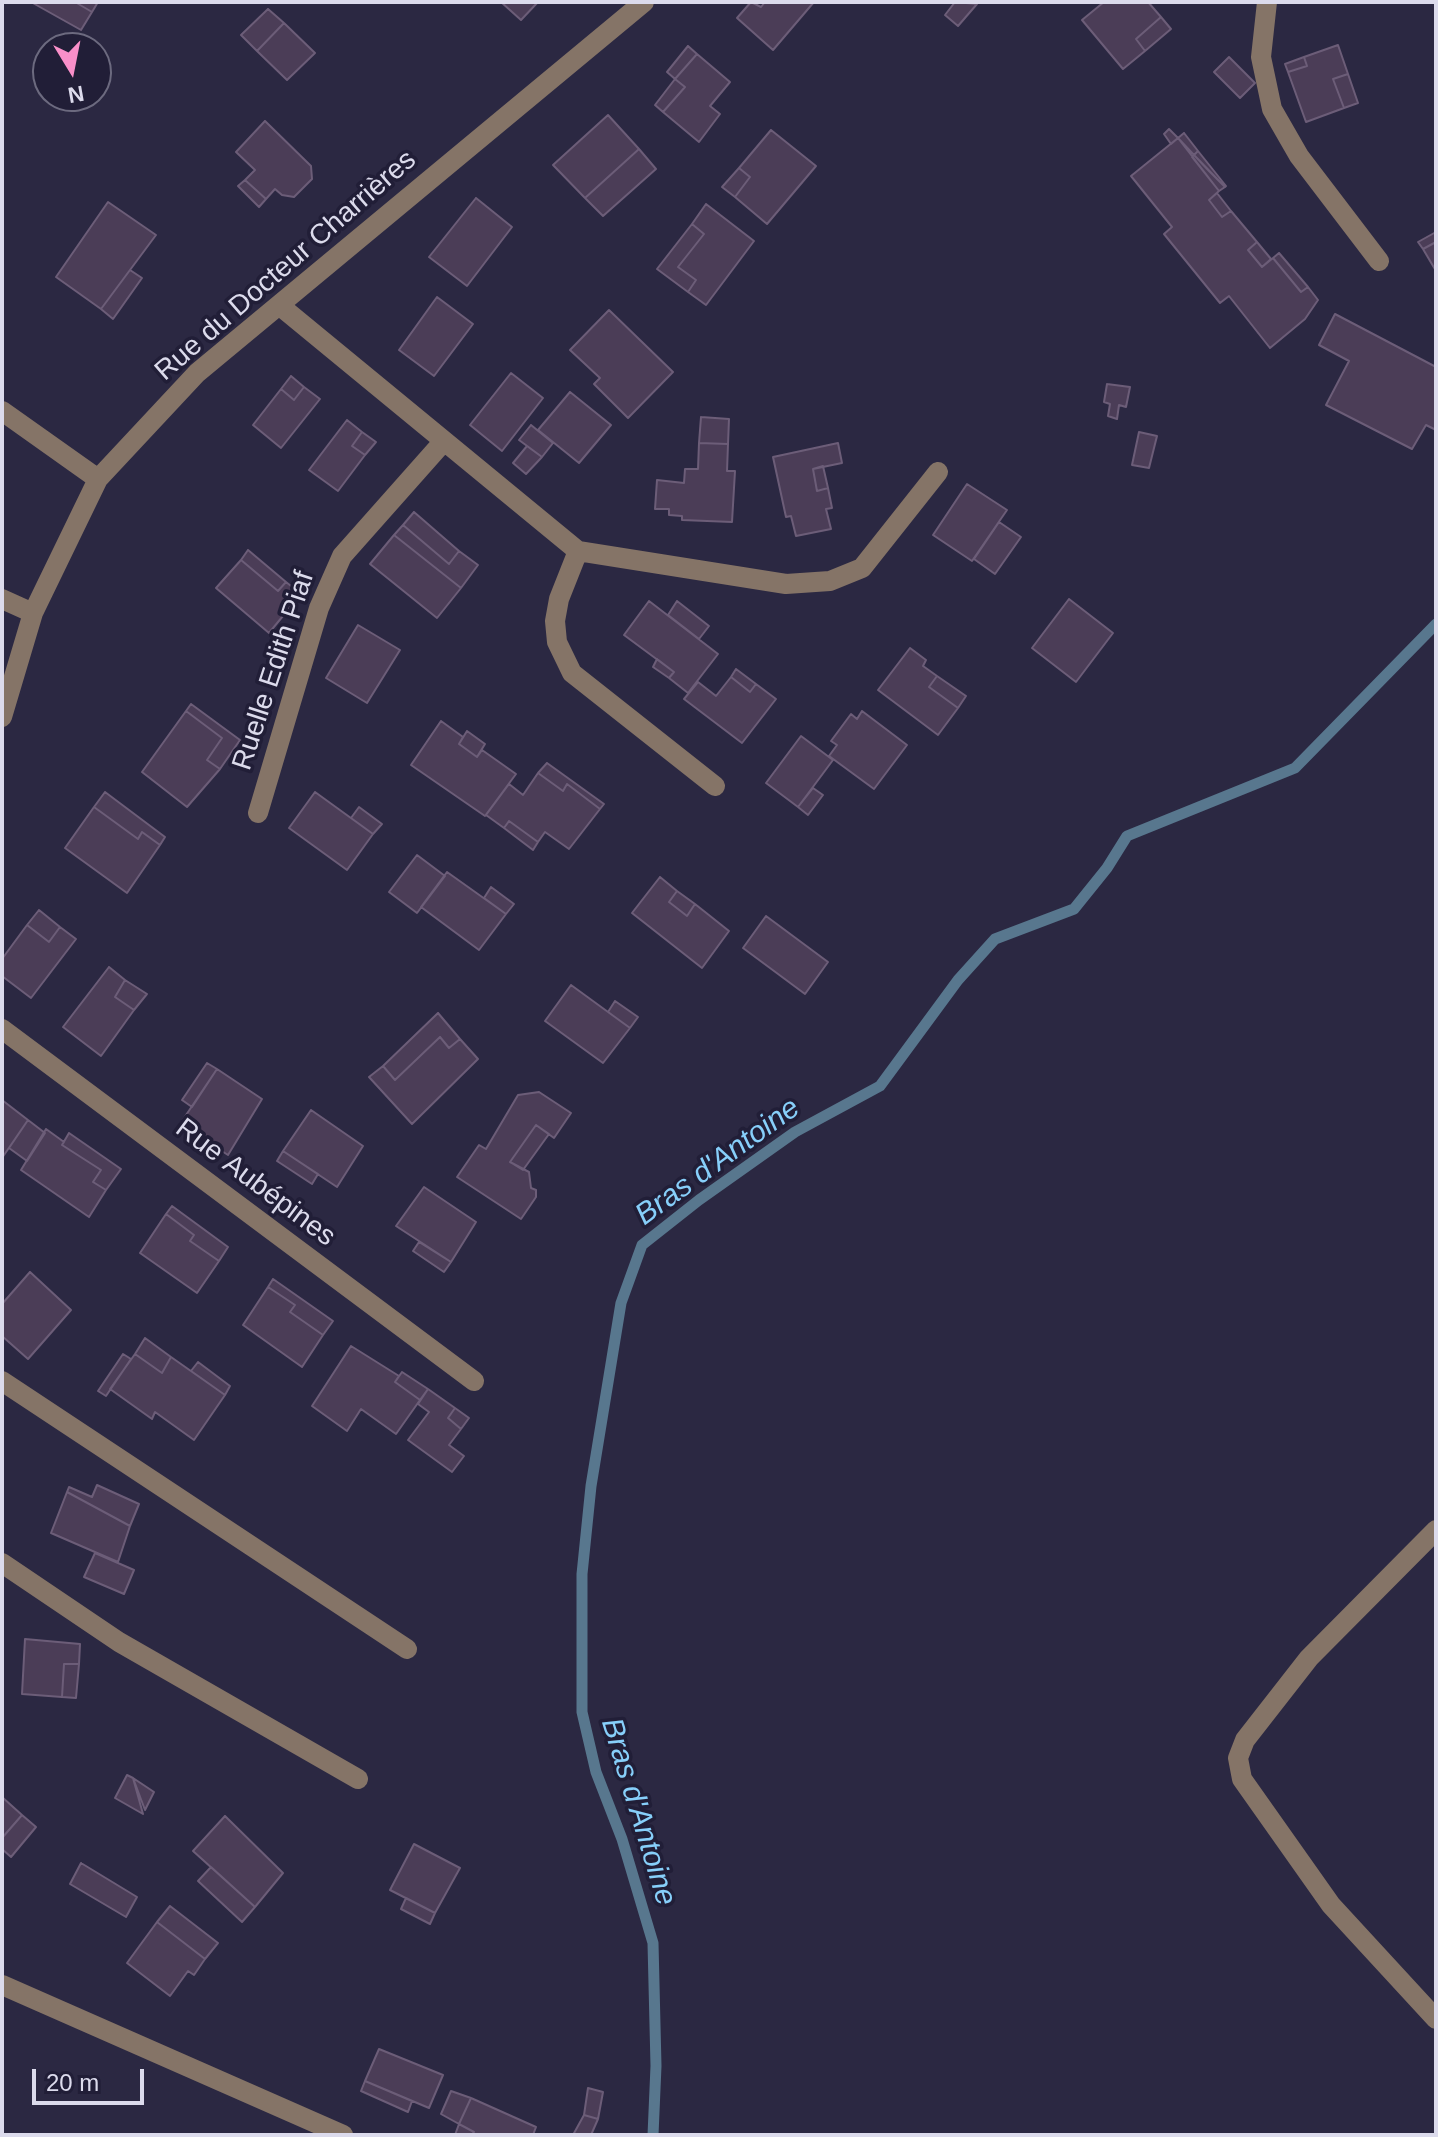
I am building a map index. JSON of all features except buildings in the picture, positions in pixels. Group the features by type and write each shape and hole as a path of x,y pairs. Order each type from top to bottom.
{"street":[{"name":"Rue du Docteur Charrières","path":"2,717 33,613 98,479 197,373 644,2"},
{"path":"1267,2 1261,57 1272,109 1299,156 1379,261"},
{"path":"279,305 578,551 786,584 830,581 862,568 938,472"},
{"path":"2,411 98,479"},
{"name":"Ruelle Edith Piaf","path":"258,813 319,608 342,556 444,441"},
{"path":"578,551 559,599 555,621 557,642 572,673 715,786"},
{"path":"2,599 33,613"},
{"name":"Rue Aubépines","path":"2,1029 474,1381"},
{"path":"2,1381 407,1649"},
{"path":"1436,1530 1309,1658 1245,1740 1238,1758 1242,1779 1331,1905 1436,2019"},
{"path":"2,1563 119,1642 358,1779"},
{"path":"2,1985 343,2135"}],"waterway":[{"name":"Bras d'Antoine","path":"653,2135 656,2066 653,1943 622,1839 596,1772 582,1712 582,1574 591,1486 621,1303 642,1245 795,1132 880,1086 958,980 995,939 1074,909 1107,868 1127,836 1295,768 1436,624"}]}
